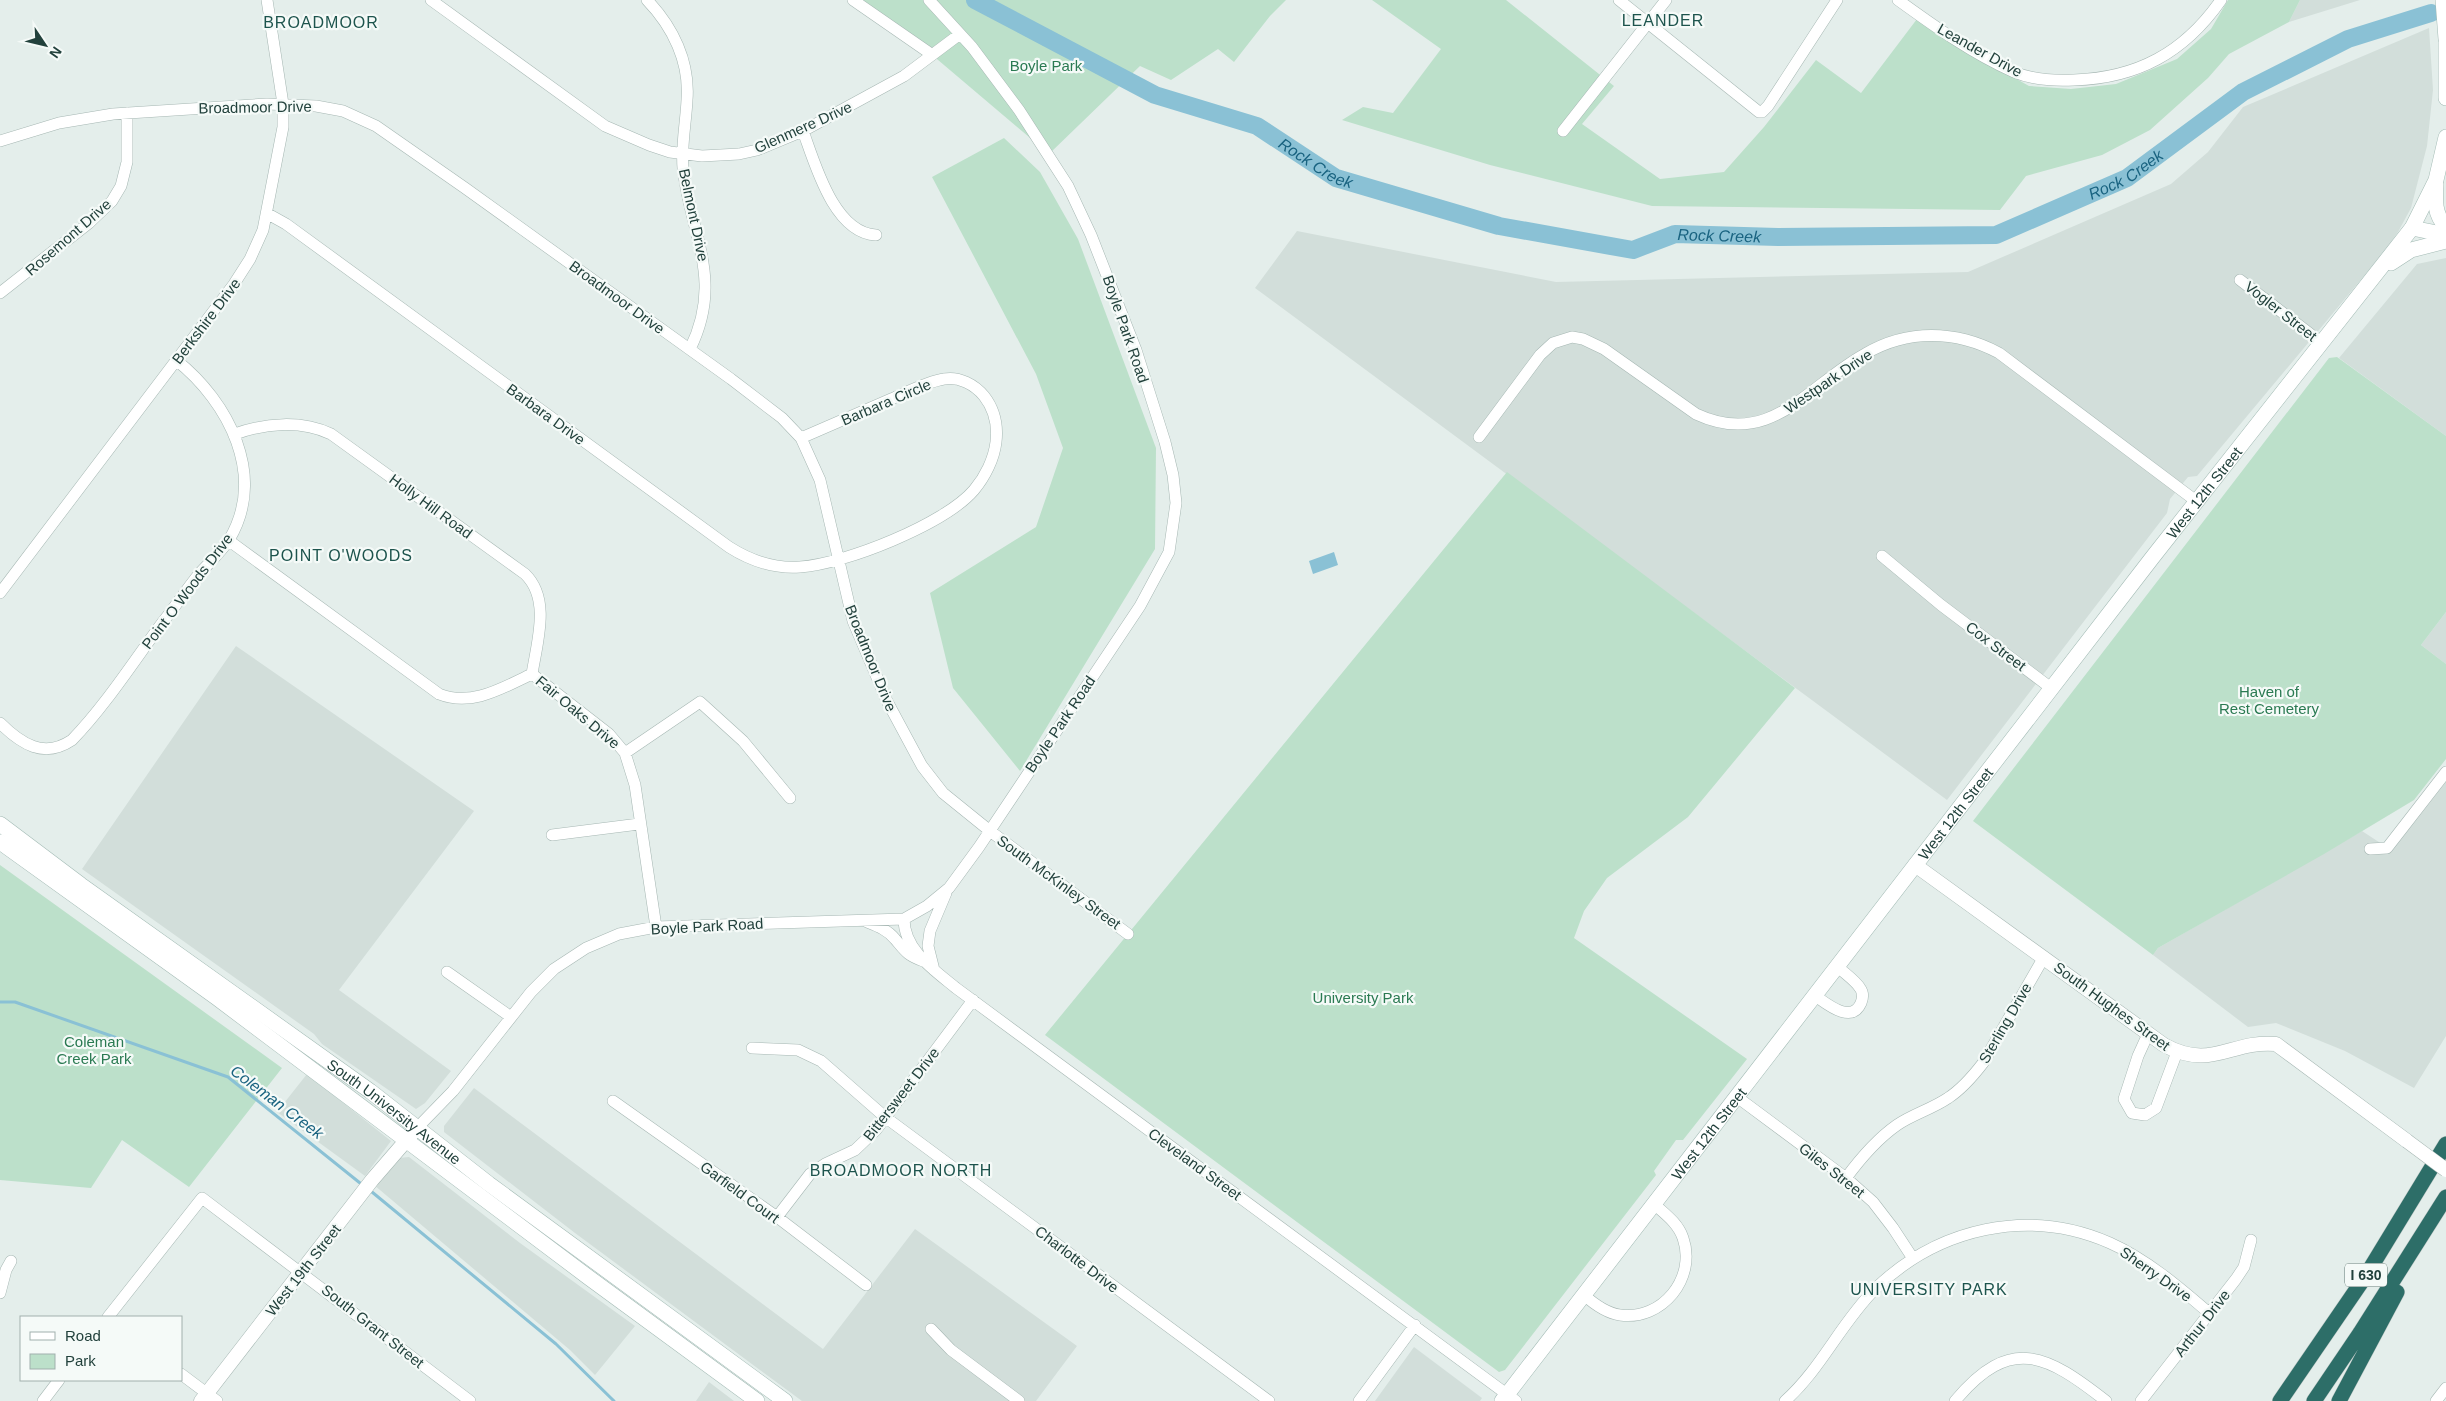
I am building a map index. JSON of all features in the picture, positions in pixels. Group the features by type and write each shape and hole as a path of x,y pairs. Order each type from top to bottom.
{"highway":[{"name":"I 630","path":"2280,1401 2365,1277 2446,1144"},
{"name":"I 630","path":"2314,1401 2375,1310 2446,1197"},
{"path":"2339,1401 2446,1203"}],"main road":[{"path":"2443,0 2446,41 2446,98"},
{"path":"2446,137 2436,180 2435,207 2440,219 2446,226"},
{"name":"West 12th Street","path":"1508,1399 1584,1295 2051,688 2412,228 2436,180"},
{"path":"2412,228 2446,236"},
{"path":"2379,271 2411,250 2446,241"},
{"name":"South University Avenue","path":"0,824 81,885 370,1091 536,1219 785,1401"},
{"name":"South University Avenue","path":"0,842 132,935 588,1277 757,1401"}],"street":[{"name":"Berkshire Drive","path":"0,593 243,271 255,249 268,214 283,127 283,104 267,0"},
{"name":"Glenmere Drive","path":"431,0 604,126 649,146 684,154 721,156 739,154 774,144 904,76 960,34"},
{"name":"Belmont Drive","path":"647,0 665,20 683,61 688,97 683,168 704,264 706,285 706,301 699,328 690,350"},
{"path":"853,0 931,54"},
{"name":"Boyle Park Road","path":"417,1128 453,1091 541,982 576,953 619,934 656,927 904,918 927,906 948,888 990,831 1140,606 1169,552 1176,504 1173,475 1165,442 1133,342 1091,235 1068,186 1049,154 1000,85 960,34 929,0"},
{"path":"1618,0 1759,112 1762,112 1768,106 1836,0"},
{"path":"1563,130 1666,0"},
{"name":"Leander Drive","path":"1898,0 1964,44 2013,71 2030,77 2066,80 2117,76 2154,63 2194,32 2221,0"},
{"name":"Broadmoor Drive","path":"0,141 58,123 127,113 283,104 336,109 376,126 465,188 782,418 801,438 820,480 853,621 909,745 922,766 943,793 990,831"},
{"name":"Rosemont Drive","path":"0,293 88,223 116,195 125,173 127,162 127,113"},
{"path":"802,131 832,201 851,226 864,233 876,235"},
{"name":"Barbara Drive","path":"268,214 286,224 746,558 762,564 786,567 816,566 839,559"},
{"name":"Vogler Street","path":"2240,280 2322,343"},
{"name":"Westpark Drive","path":"1479,437 1540,355 1553,343 1564,338 1583,339 1604,349 1696,414 1713,421 1740,424 1762,421 1785,412 1852,362 1877,348 1922,335 1941,335 1970,341 1999,353 2196,501"},
{"name":"Point O Woods Drive","path":"0,723 15,738 36,748 56,748 72,740 198,576 228,540 240,513 245,488 243,463 235,434 209,396 176,360"},
{"name":"Barbara Circle","path":"801,438 915,389 944,379 962,381 975,388 987,400 994,413 997,432 993,456 984,475 964,499 929,522 895,539 839,559"},
{"name":"Holly Hill Road","path":"235,434 252,428 292,424 309,426 331,434 524,574 535,587 540,602 532,674"},
{"name":"Fair Oaks Drive","path":"228,540 439,694 456,699 473,699 532,674 609,734 625,753 635,785 639,824 656,927"},
{"name":"Cox Street","path":"1882,556 1941,605 2051,688"},
{"path":"625,753 700,702 743,741 790,798"},
{"path":"2370,849 2387,848 2446,772"},
{"path":"552,836 639,824"},
{"name":"South McKinley Street","path":"990,831 1128,934"},
{"name":"South Hughes Street","path":"1915,865 2148,1034 2177,1052 2189,1056 2206,1056 2257,1044 2276,1044 2446,1170"},
{"path":"934,970 928,946 930,931 948,888"},
{"name":"Cleveland Street","path":"904,918 904,929 923,961 934,970 972,1000 1415,1325 1508,1399"},
{"path":"861,919 883,929 895,939 908,956 923,961"},
{"name":"Sterling Drive","path":"1846,1178 1871,1148 1888,1132 1911,1117 1948,1098 1974,1075 1987,1057 2044,957"},
{"path":"1814,995 1839,1012 1850,1012 1858,1006 1862,997 1859,987 1837,966"},
{"path":"447,972 511,1017"},
{"name":"Bittersweet Drive","path":"777,1218 810,1174 825,1164 855,1150 876,1130 972,1000"},
{"path":"2148,1034 2138,1056 2124,1099 2132,1113 2145,1115 2156,1108 2177,1052"},
{"name":"Charlotte Drive","path":"752,1048 798,1050 814,1058 885,1117 1269,1401"},
{"name":"Giles Street","path":"1737,1096 1846,1178 1880,1210 1912,1258"},
{"name":"Garfield Court","path":"613,1102 777,1218 866,1285"},
{"name":"West 19th Street","path":"208,1398 372,1180 417,1128"},
{"name":"South Grant Street","path":"109,1316 202,1198 302,1271 470,1401"},
{"path":"1584,1295 1602,1308 1619,1315 1630,1316 1656,1308 1674,1293 1681,1281 1686,1262 1683,1238 1670,1218 1654,1204"},
{"name":"Sherry Drive","path":"1785,1401 1869,1296 1912,1258 1955,1238 1992,1228 2023,1225 2061,1228 2093,1236 2127,1252 2153,1269 2209,1313"},
{"name":"Arthur Drive","path":"2141,1401 2244,1267 2252,1240"},
{"path":"0,1294 6,1270 11,1260"},
{"path":"1359,1401 1415,1325"},
{"path":"931,1329 951,1350 1019,1401"},
{"path":"1955,1401 1975,1378 1989,1368 2011,1360 2027,1359 2048,1363 2064,1370 2106,1401"},
{"path":"182,1375 208,1398"},
{"path":"43,1401 59,1381"},
{"path":"2436,1401 2446,1388"}],"shaded area":[{"path":"2300,0 2360,0 2289,22"},
{"path":"2429,28 2433,90 2427,146 2411,208 2398,232 2384,252 2197,476 2188,477 2170,499 2167,513 1947,800 1255,288 1297,231 1556,282 1968,272 2171,184 2208,152 2243,107"},
{"path":"2446,258 2446,436 2339,358 2417,264"},
{"path":"2446,612 2446,664 2421,645"},
{"path":"236,646 474,811 339,990 451,1071 425,1103 416,1109 322,1044 314,1034 82,869"},
{"path":"2446,772 2446,1036 2414,1088 2345,1051 2276,1023 2248,1027 2153,955 2158,948 2362,831 2388,848"},
{"path":"307,1074 391,1141 365,1176 277,1112"},
{"path":"474,1088 823,1349 915,1229 1077,1346 1036,1401 802,1401 575,1233 444,1132 444,1126"},
{"path":"409,1157 520,1243 635,1326 595,1375 570,1350 374,1185 399,1158"},
{"path":"1414,1347 1482,1398 1480,1401 1375,1401"},
{"path":"709,1382 734,1401 696,1401"}],"green space":[{"name":"Boyle Park","path":"860,0 1286,0 1270,16 1234,62 1218,49 1171,80 1140,66 1049,154 931,54"},
{"path":"1372,0 1506,0 1614,86 1582,124 1660,179 1724,172 1764,127 1816,60 1861,93 1917,19 1972,54 2029,86 2071,89 2116,84 2177,59 2211,29 2228,0 2300,0 2289,22 2229,54 2208,78 2150,130 2102,155 2026,176 2000,210 1652,206 1490,165 1342,120 1363,107 1393,113 1441,49"},
{"path":"1004,138 1040,172 1078,239 1156,448 1155,549 1020,771 953,688 930,593 1036,527 1063,448 1036,374 932,177"},
{"name":"Haven of Rest Cemetery","path":"2337,357 2446,436 2446,612 2421,645 2446,664 2446,759 2414,800 2324,854 2158,948 2153,955 1973,821 2329,358"},
{"name":"University Park","path":"1507,472 1795,688 1688,817 1607,878 1584,911 1574,938 1747,1059 1683,1140 1676,1140 1654,1171 1656,1175 1505,1370 1499,1372 1045,1035"},
{"name":"Coleman Creek Park","path":"0,865 282,1068 189,1187 122,1140 91,1188 0,1180"}],"water":[{"path":"1334,552 1338,565 1313,574 1309,561"}],"waterway":[{"name":"Rock Creek","path":"975,0 1155,95 1257,126 1336,178 1499,226 1633,250 1675,234 1778,237 1996,235 2127,178 2243,92 2348,39 2431,13"},
{"name":"Coleman Creek","path":"0,1002 15,1002 228,1077 360,1183"},
{"name":"Coleman Creek","path":"372,1192 556,1344 614,1401"}],"district":[{"name":"LEANDER","path":"1663,20"},
{"name":"BROADMOOR","path":"321,22"},
{"name":"POINT O'WOODS","path":"341,555"},
{"name":"BROADMOOR NORTH","path":"901,1170"},
{"name":"UNIVERSITY PARK","path":"1929,1289"}]}
